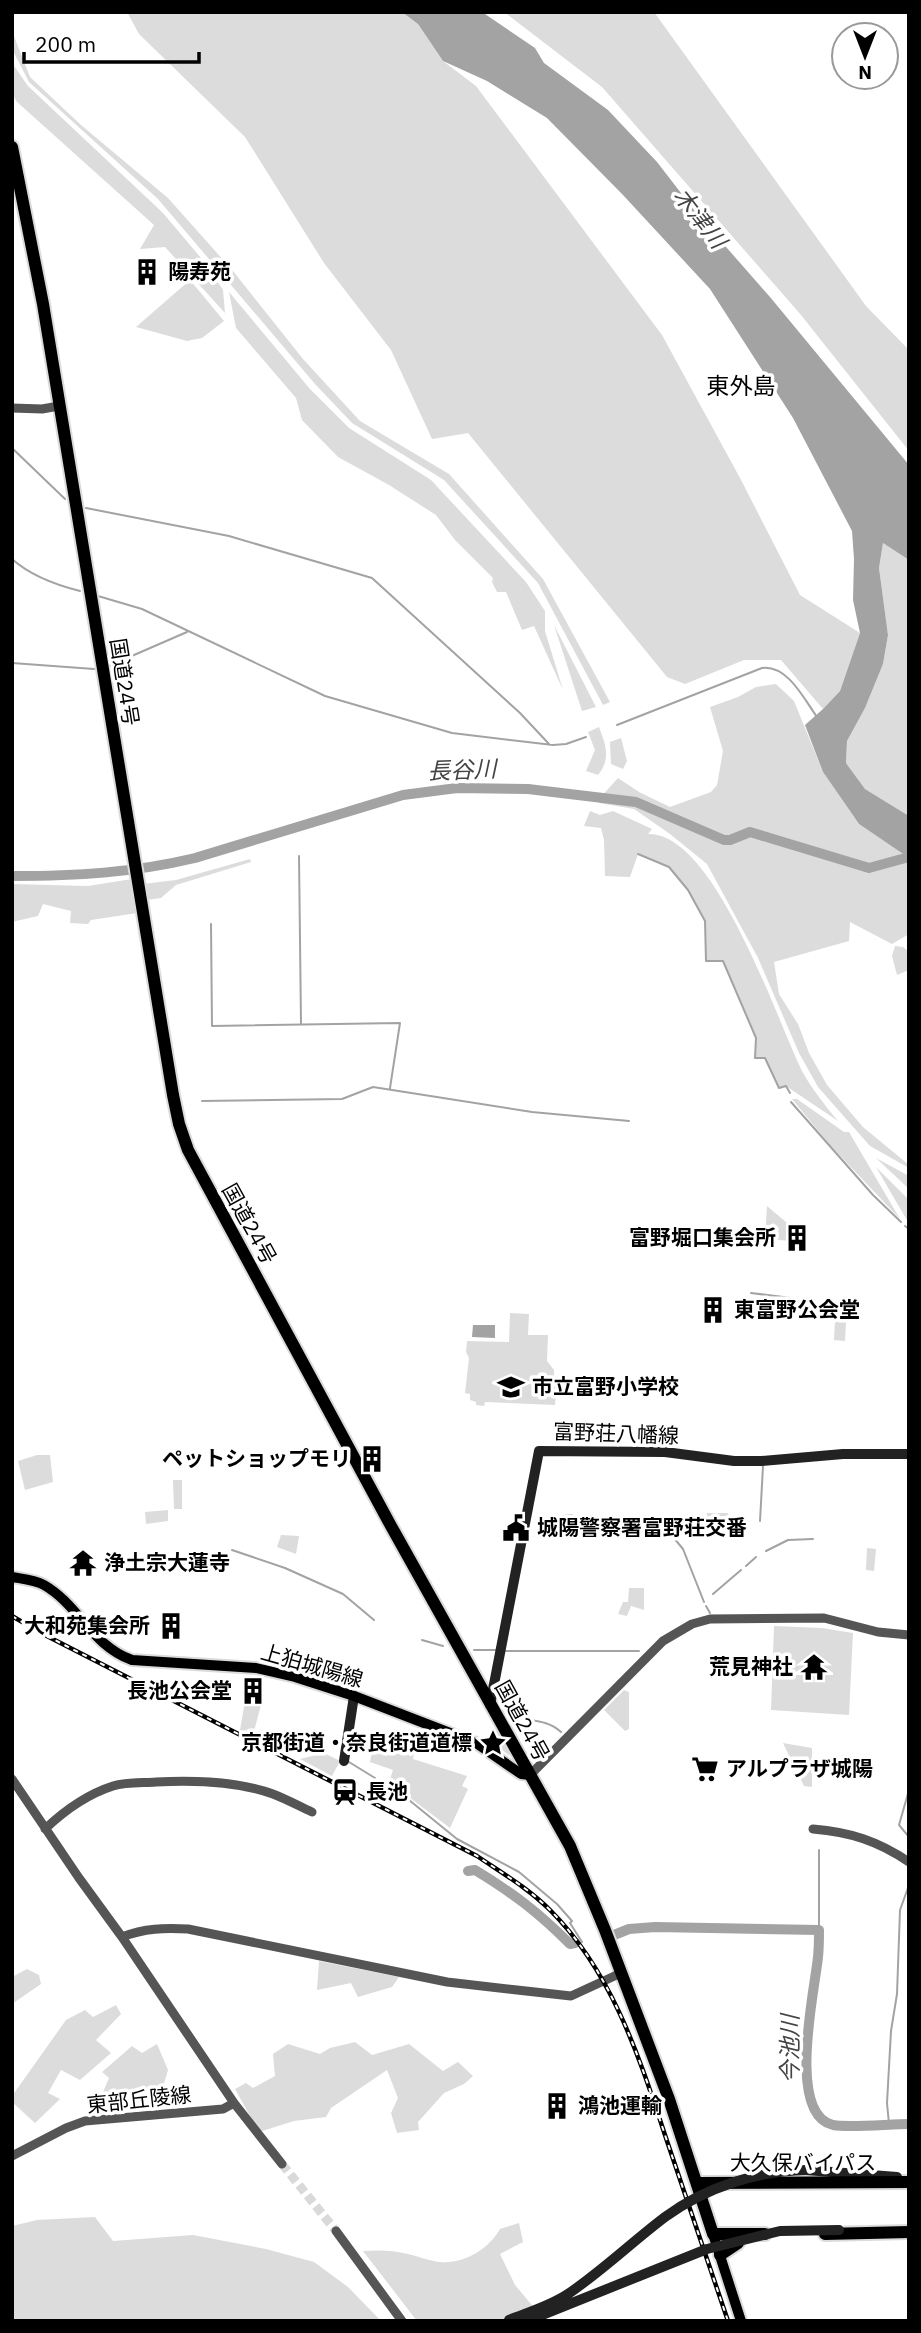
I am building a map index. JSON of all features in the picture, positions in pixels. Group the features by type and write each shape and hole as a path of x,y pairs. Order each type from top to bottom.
{"highway":[{"name":"国道24号","path":"12,147 39,281 179,1124 188,1150 209,1192 579,1866 669,2099 713,2234"},
{"name":"大久保バイパス","path":"697,2183 909,2180"},
{"path":"713,2234 909,2230"},
{"path":"720,2255 735,2244 779,2234"}],"main road":[{"name":"富野荘八幡線","path":"490,1705 539,1451 666,1452 734,1461 843,1454 909,1454"},
{"name":"上狛城陽線","path":"12,1577 44,1585 59,1597 105,1646 132,1660 211,1663 273,1671 354,1696 476,1743 521,1774 530,1775"},
{"path":"344,1761 354,1696"},
{"path":"507,2320 543,2307 567,2294 667,2216 702,2196 740,2180 763,2174 807,2170 909,2180"},
{"path":"527,2321 707,2249 780,2231 909,2230"},
{"path":"713,2234 741,2321"}],"street":[{"path":"12,408 42,409 60,406"},
{"path":"530,1775 663,1641 692,1624 710,1619 824,1618 878,1632 909,1635"},
{"path":"12,1779 234,2104 282,2164"},
{"path":"45,1829 96,1792 116,1785 143,1783 186,1781 235,1785 271,1793 312,1812"},
{"path":"813,1829 861,1836 909,1862"},
{"path":"122,1937 139,1930 188,1929 447,1982 571,1996 621,1973"},
{"name":"東部丘陵線","path":"14,2151 85,2121 223,2109 234,2104"},
{"path":"336,2231 402,2321"}],"shaded area":[{"path":"127,12 402,12 418,24 443,61 476,86 662,335 800,595 860,633 840,691 823,709 781,660 744,660 685,684 667,677 468,433 432,439 391,350 324,263 245,137 139,34"},
{"path":"504,12 654,12 866,306 909,350 909,451 801,315 602,87"},
{"path":"12,31 30,77 81,125 168,198 233,271 303,359 360,421 449,474 543,579 610,702 603,705 538,583 444,480 352,423 315,384 158,199 29,82 12,49"},
{"path":"12,63 28,86 163,213 206,264 223,290 225,313 165,247 140,249 154,225 16,101 12,91"},
{"path":"190,280 224,321 202,338 187,341 136,327"},
{"path":"229,292 310,389 349,428 431,480 526,582 545,611 545,631 563,690 534,626 522,630 506,592 497,592 493,578 455,540 436,515 338,457 302,420 296,398 236,328"},
{"path":"883,543 909,560 909,816 865,789 846,763 847,741 865,708 883,664 888,635 879,568"},
{"path":"554,625 596,707 582,711"},
{"path":"776,684 794,701 823,772 859,824 909,858 909,934 892,944 850,922 849,941 774,962 779,994 798,1024 809,1053 827,1085 863,1127 909,1165 909,1168 870,1146 818,1087 799,1053 758,958 707,864 634,809 599,803 599,799 618,778 670,807 711,792 717,785 723,751 710,707 756,687"},
{"path":"599,727 606,758 598,775 586,771 595,750 588,732"},
{"path":"621,738 627,761 623,769 611,764 610,742"},
{"path":"590,811 600,815 613,811 652,829 648,834 672,841 696,863 719,894 740,931 801,1069 838,1121 786,1086 779,1088 765,1058 755,1058 756,1038 724,962 706,961 705,921 688,890 669,867 638,854 630,877 605,876 601,828 584,826"},
{"path":"250,859 251,862 176,885 161,898 147,900 143,884 176,880"},
{"path":"132,879 137,913 91,920 88,924 70,923 71,911 43,904 38,916 12,922 12,884 88,886"},
{"path":"895,946 903,947 909,952 909,970 897,975 892,956"},
{"path":"792,1099 797,1099 844,1132 849,1132 900,1219 830,1145"},
{"path":"876,1158 909,1176 909,1189"},
{"path":"876,1167 909,1200 909,1222 908,1222"},
{"path":"767,1206 793,1228 792,1241 765,1239"},
{"path":"510,1313 529,1314 528,1335 548,1335 547,1361 554,1370 554,1380 557,1381 555,1405 485,1402 484,1406 476,1405 476,1402 470,1400 470,1394 465,1393 469,1358 466,1352 467,1341 509,1342"},
{"path":"835,1320 846,1321 845,1341 834,1340"},
{"path":"37,1455 50,1455 53,1482 25,1490 18,1461"},
{"path":"173,1480 182,1480 182,1509 174,1509"},
{"path":"168,1510 168,1521 146,1524 145,1512"},
{"path":"707,1513 728,1513 729,1519 710,1524 707,1521"},
{"path":"281,1535 299,1536 296,1554 277,1547"},
{"path":"867,1548 876,1549 874,1571 866,1570"},
{"path":"629,1588 644,1588 644,1610 631,1606 627,1616 618,1614 623,1602 628,1602"},
{"path":"774,1626 822,1628 853,1633 849,1715 771,1710"},
{"path":"624,1690 629,1692 629,1729 625,1731 604,1710"},
{"path":"245,1701 261,1705 253,1735 240,1730"},
{"path":"494,1722 511,1753 509,1755 494,1742"},
{"path":"382,1737 415,1748 413,1759 467,1776 462,1786 468,1789 450,1828 389,1782 393,1770 370,1762 373,1745 379,1746"},
{"path":"783,1743 812,1748 812,1787 804,1786"},
{"path":"324,1753 340,1761 332,1776 300,1759"},
{"path":"319,1961 399,1977 392,1987 358,1997 351,1983 317,1990"},
{"path":"27,1969 39,1975 41,1984 12,2004 12,1977"},
{"path":"116,2005 121,2014 96,2040 111,2053 80,2080 61,2070 48,2093 60,2099 35,2123 12,2102 12,2096 66,2020 85,2010 93,2017"},
{"path":"355,2042 372,2055 409,2044 443,2071 458,2062 473,2076 464,2084 444,2093 418,2122 419,2130 397,2133 391,2113 398,2098 387,2070 331,2108 326,2117 294,2121 259,2132 235,2089 246,2083 253,2088 275,2076 273,2054 288,2044 320,2054 330,2048"},
{"path":"157,2044 168,2070 160,2097 98,2104 109,2078 102,2072 132,2046 142,2053"},
{"path":"95,2217 113,2241 193,2235 266,2249 314,2262 348,2287 381,2321 12,2321 12,2226 37,2220"},
{"path":"519,2223 523,2242 500,2254 515,2285 536,2310 504,2321 417,2321 363,2251 397,2252 432,2261 449,2262 475,2254 489,2243 500,2229"}],"water":[{"name":"木津川","path":"402,12 482,12 535,48 544,63 608,110 657,162 698,215 770,297 909,465 909,560 883,543 879,568 888,635 883,664 865,708 847,741 846,763 865,789 909,816 909,858 859,824 823,772 805,725 840,691 860,633 853,600 852,531 793,418 710,289 623,195 547,118 487,81 443,61 418,24"},
{"path":"473,1325 495,1325 495,1338 472,1337"}],"waterway":[{"path":"12,448 65,499"},
{"path":"86,508 229,536 372,578 520,713 549,744"},
{"path":"12,559 44,579 80,591"},
{"path":"98,596 142,609 325,696 452,733 553,745 586,737"},
{"path":"111,665 187,632"},
{"path":"12,663 94,669"},
{"path":"617,725 762,668 780,672 787,677 817,717"},
{"name":"長谷川","path":"12,876 104,873 172,863 403,795 457,788 528,789 636,802 724,840 750,832 869,868 909,857"},
{"path":"638,854 669,867 688,890 705,921 706,961 723,961 756,1038 755,1058 765,1058 779,1088 786,1086 790,1093"},
{"path":"299,856 301,1023"},
{"path":"211,924 212,1026 400,1023 390,1088"},
{"path":"202,1101 342,1099 373,1087 532,1112 629,1121"},
{"path":"791,1102 873,1195 901,1222"},
{"path":"905,1226 909,1229"},
{"path":"751,1293 791,1298"},
{"path":"760,1521 763,1466"},
{"path":"541,1516 545,1518 572,1515"},
{"path":"673,1537 683,1549 704,1602"},
{"path":"766,1551 788,1540 813,1539"},
{"path":"232,1550 285,1568 343,1594 374,1620"},
{"path":"746,1566 756,1557"},
{"path":"713,1594 741,1570"},
{"path":"706,1606 710,1613"},
{"path":"422,1640 443,1646"},
{"path":"474,1650 497,1650"},
{"path":"506,1651 639,1651"},
{"path":"509,1715 543,1722 561,1732"},
{"path":"349,1762 375,1778"},
{"path":"383,1784 409,1800 457,1839 519,1872 557,1904 572,1921 570,1923 582,1942"},
{"path":"909,1790 899,1825 909,1837"},
{"path":"819,1850 819,1930"},
{"path":"468,1871 475,1870 501,1887 536,1913 570,1944 575,1943"},
{"path":"889,2124 887,2103 891,2031 897,1994 900,1910 909,1885"},
{"name":"今池川","path":"614,1935 629,1929 655,1927 819,1930 807,2049 810,2099 819,2116 833,2125 909,2124"}],"tunnel":[{"path":"282,2164 336,2231"}],"railway":[{"path":"12,1616 477,1856 542,1902 592,1962 622,2020 647,2081 728,2321"}],"place":[{"name":"陽寿苑","path":"147,272"},
{"name":"富野堀口集会所","path":"797,1238"},
{"name":"東富野公会堂","path":"713,1310"},
{"name":"市立富野小学校","path":"511,1387"},
{"name":"ペットショップモリ","path":"372,1459"},
{"name":"城陽警察署富野荘交番","path":"516,1528"},
{"name":"浄土宗大蓮寺","path":"83,1563"},
{"name":"大和苑集会所","path":"171,1626"},
{"name":"荒見神社","path":"814,1667"},
{"name":"長池公会堂","path":"253,1691"},
{"name":"京都街道・奈良街道道標","path":"493,1743"},
{"name":"アルプラザ城陽","path":"705,1769"},
{"name":"長池","path":"345,1792"},
{"name":"鴻池運輸","path":"557,2106"}],"district":[{"name":"東外島","path":"741,386"}]}
